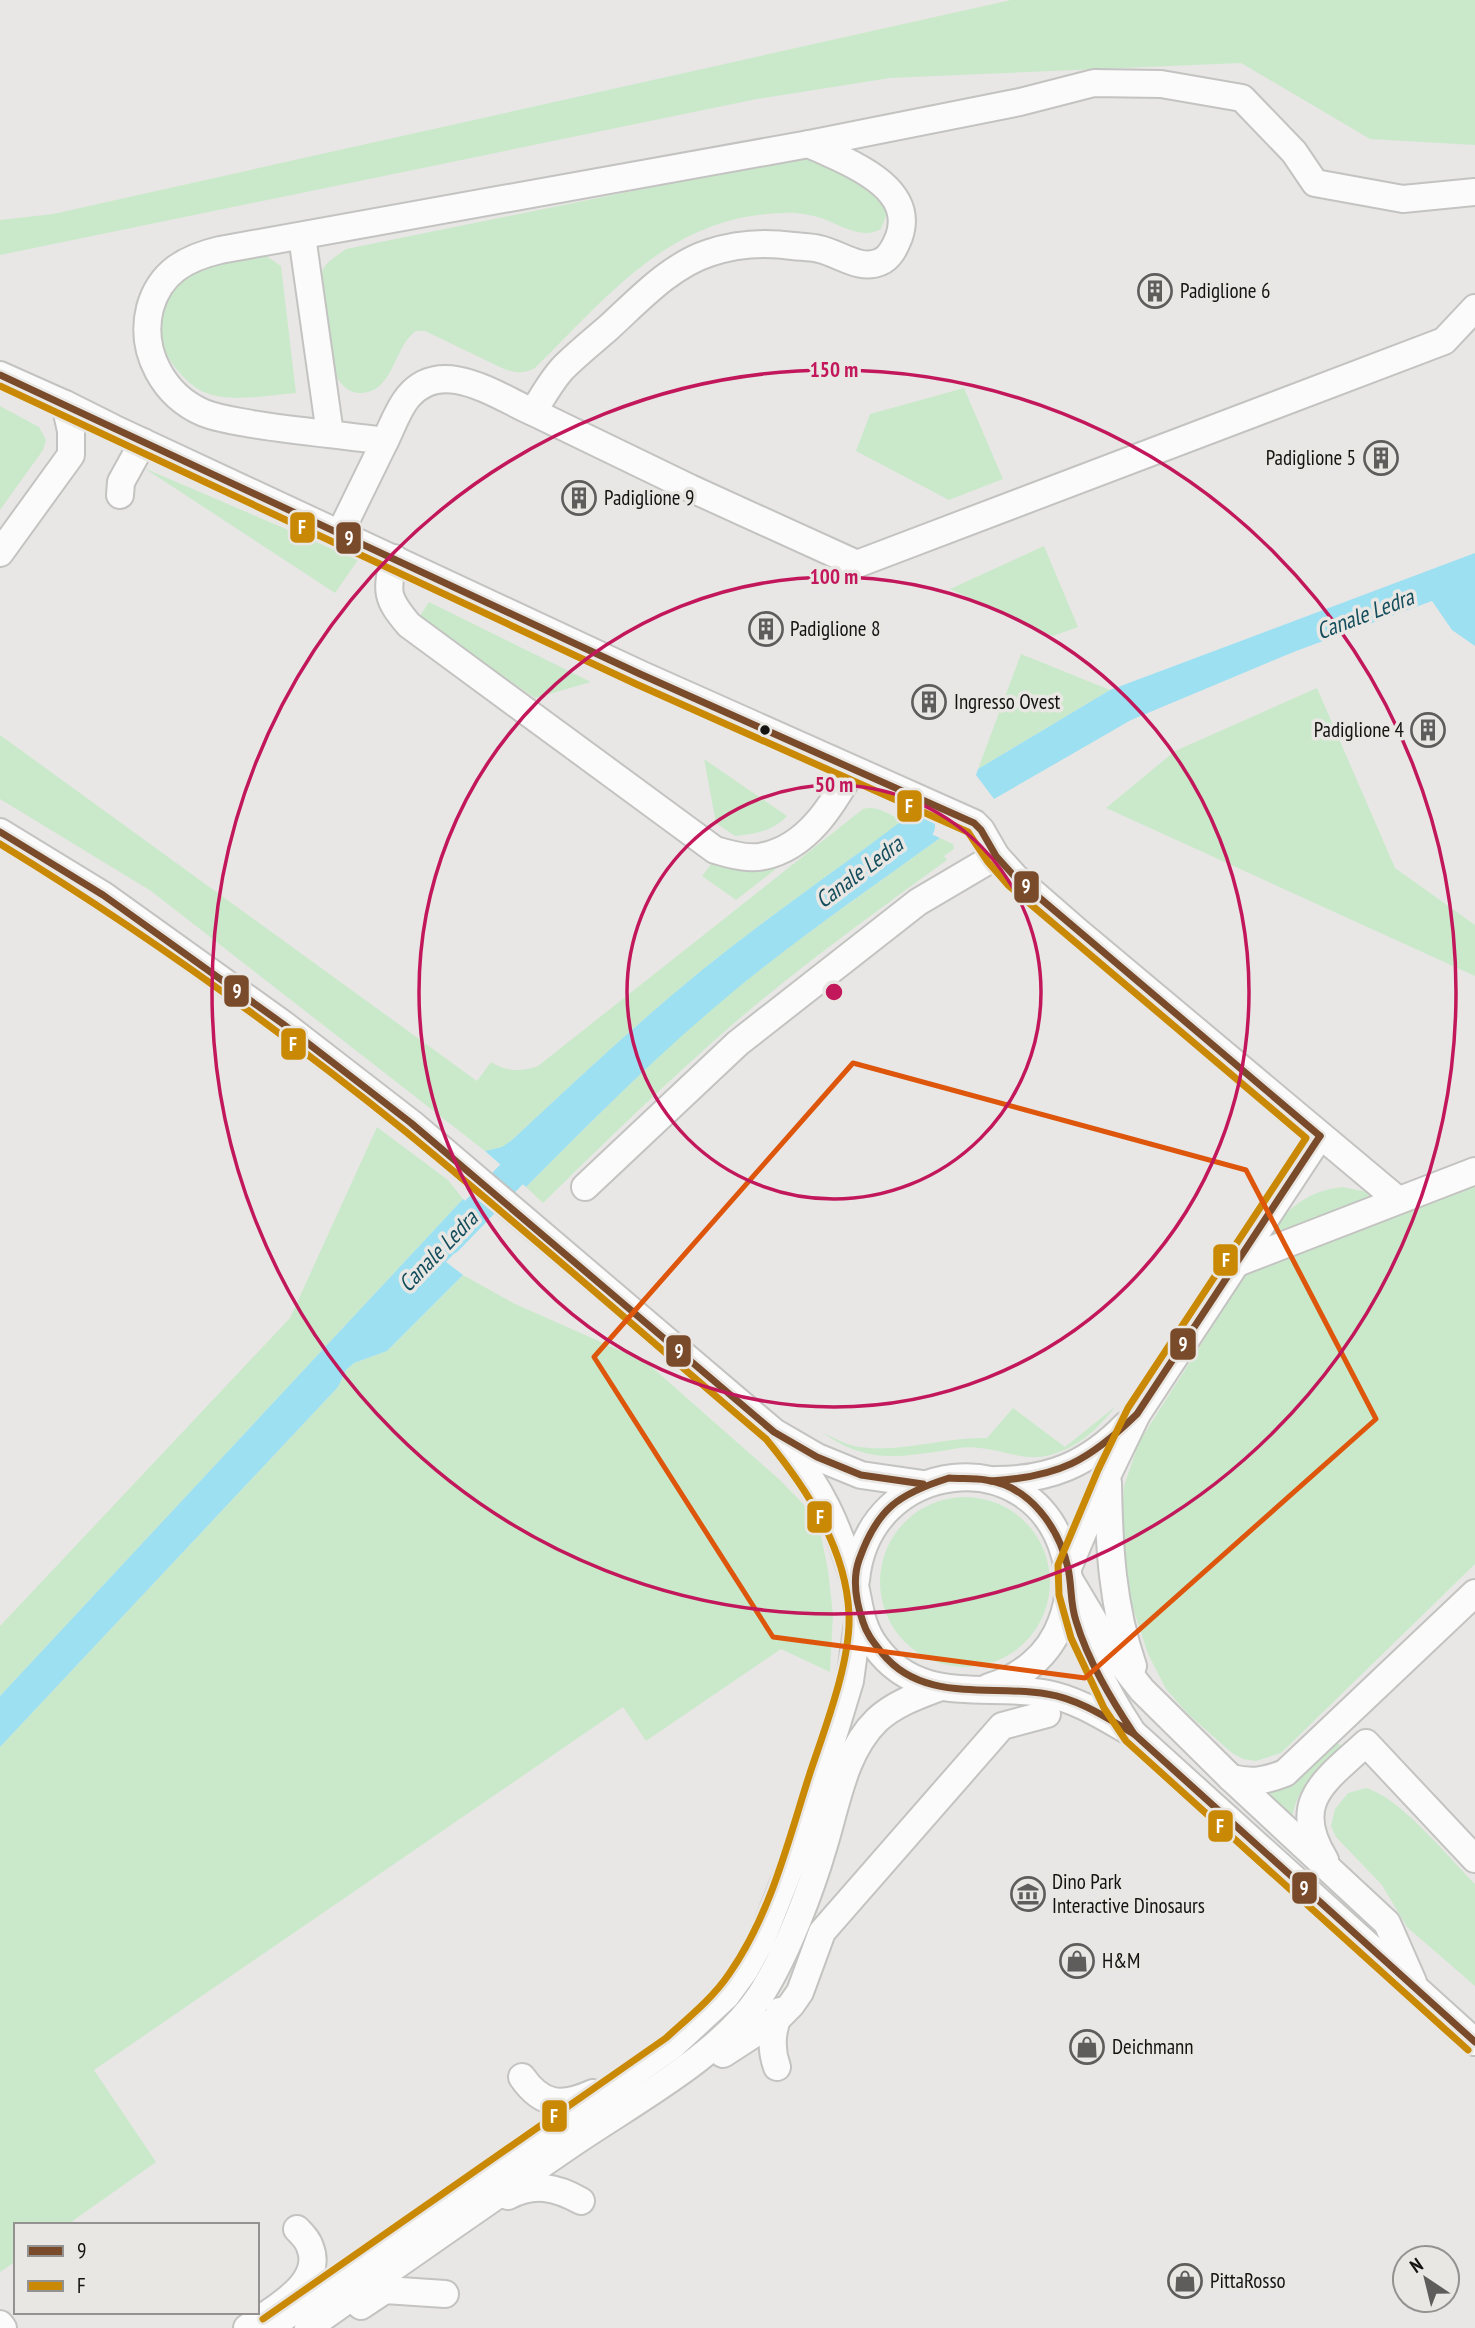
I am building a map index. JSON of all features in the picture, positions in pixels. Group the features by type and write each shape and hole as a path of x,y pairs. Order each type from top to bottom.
{"street":[{"path":"385,440 217,418 196,409 165,383 153,360 147,340 151,305 162,283 179,264 220,250 809,144 1020,102 1094,83 1161,84 1242,98 1294,152 1315,183 1402,199 1475,192"},
{"path":"533,412 562,370 662,281 685,264 709,253 755,244 788,245 820,249 864,265 883,261 896,244 902,222 894,197 874,176 809,144"},
{"path":"302,236 330,434"},
{"path":"340,533 408,397 436,378 464,381 857,564 1444,341 1475,308"},
{"path":"0,375 974,824 981,830 996,856 1015,877 1077,932 1398,1200"},
{"path":"0,553 71,455 71,431 65,404"},
{"path":"120,495 121,482 143,442"},
{"path":"394,558 387,586 394,607 409,625 715,850 735,856 763,857 791,845 815,826 852,770"},
{"path":"0,832 103,895 271,1016 411,1123 774,1432 804,1466 821,1495 844,1547 855,1585 859,1614 850,1681 840,1716 795,1855 761,1941 726,1996 673,2046 269,2328"},
{"path":"585,1186 738,1042 918,902 996,856"},
{"path":"970,1690 991,1687 1012,1679 1045,1652 1057,1634 1065,1614 1069,1580 1108,1474 1138,1414 1320,1136"},
{"path":"1237,1262 1475,1171"},
{"path":"774,1432 817,1457 861,1475 923,1484 957,1477 1021,1480 1061,1471 1111,1440 1138,1414"},
{"path":"1108,1474 1110,1555 1115,1592 1126,1648 1142,1690"},
{"path":"991,1480 1014,1490 1034,1504 1050,1523 1062,1544 1081,1634 1113,1703 1134,1734"},
{"path":"855,1585 863,1543 874,1524 896,1501 923,1484"},
{"path":"1069,1580 1113,1653 1142,1690 1231,1778 1387,1923 1418,1993"},
{"path":"1231,1778 1250,1783 1285,1773 1475,1593"},
{"path":"859,1614 876,1647 889,1662 912,1678 938,1688 1050,1694 1087,1707 1134,1734 1475,2042"},
{"path":"308,2328 437,2235 691,2063 733,2031 760,1996 786,1943 812,1882 851,1758 865,1734 892,1708 938,1688"},
{"path":"609,2119 628,2115 642,2107 777,2019 800,1992 822,1932 1002,1726 1047,1714"},
{"path":"1342,1720 1475,1858"},
{"path":"1336,1876 1317,1846 1311,1831 1309,1814 1324,1783 1366,1743"},
{"path":"786,1943 822,1932"},
{"path":"777,2067 772,2042 787,1988 786,1943"},
{"path":"522,2077 532,2091 542,2098 569,2102 602,2089 673,2046"},
{"path":"437,2235 458,2230 511,2194 524,2189 539,2186 553,2188 581,2201"},
{"path":"247,2328 293,2294 310,2275 313,2266 311,2248 297,2229"},
{"path":"339,2305 359,2307 385,2290 444,2294"}],"highlighted area":[{"path":"853,1063 1246,1170 1376,1419 1085,1678 773,1637 594,1357"}],"green space":[{"path":"1011,0 1475,0 1475,145 1370,139 1241,63 890,78 757,99 0,255 0,220 53,214"},
{"path":"804,159 862,178 885,202 886,216 881,229 858,232 821,218 798,213 744,217 708,228 675,244 645,264 589,313 531,370 520,372 504,369 425,331 416,331 408,338 386,378 371,391 352,391 337,378 326,324 321,280 326,265 346,249 785,160"},
{"path":"249,255 266,256 281,266 296,393 228,398 206,393 191,384 177,369 162,344 164,309 178,283 192,271"},
{"path":"964,388 1003,479 949,500 856,451 870,414"},
{"path":"0,406 39,427 46,440 43,450 0,510"},
{"path":"144,468 358,560 335,593"},
{"path":"1044,546 1078,627 1053,636 950,589"},
{"path":"429,602 591,682 535,698 418,619"},
{"path":"1021,654 1110,690 978,769"},
{"path":"1317,688 1395,868 1475,925 1475,976 1106,808 1175,751"},
{"path":"0,735 477,1081 491,1062 514,1070 538,1066 863,809 878,809 903,821 702,970 629,1032 512,1140 503,1147 485,1151 151,891 0,799"},
{"path":"704,759 787,816 769,829 735,836 716,823"},
{"path":"940,838 953,844 954,849 944,856 947,860 816,957 740,1018 640,1109 543,1203 526,1187 642,1073 741,984"},
{"path":"794,855 736,900 702,876 716,858"},
{"path":"377,1127 448,1180 463,1199 0,1696 0,1626 290,1318"},
{"path":"1475,1184 1475,1564 1281,1753 1256,1761 1243,1759 1232,1753 1188,1714 1166,1689 1148,1654 1132,1605 1125,1565 1122,1523 1124,1486 1139,1442 1251,1266"},
{"path":"1342,1187 1377,1194 1270,1235 1284,1216 1300,1202 1319,1192"},
{"path":"463,1275 513,1303 646,1362 780,1480 804,1505 821,1536 828,1570 833,1614 830,1672 781,1649 646,1741 623,1707 94,2070 156,2162 70,2223 14,2223 14,2262 0,2272 0,1747 338,1387 346,1370 354,1363 387,1351"},
{"path":"1116,1406 1081,1441 1063,1450 1034,1457 970,1447 880,1456 853,1449 823,1433 850,1445 875,1448 987,1438 1013,1408 1065,1447"},
{"path":"965,1497 998,1503 1025,1522 1044,1549 1050,1582 1044,1615 1025,1642 998,1661 965,1667 932,1661 905,1642 886,1615 880,1582 886,1549 905,1522 932,1503"},
{"path":"1335,1740 1341,1746 1303,1789 1291,1822 1254,1790"},
{"path":"1366,1788 1380,1794 1409,1816 1475,1884 1475,1986 1407,1927 1382,1885 1336,1837 1331,1826 1335,1809 1348,1793"}],"water":[{"path":"1475,553 1475,646 1452,630 1432,601 1296,651 1131,720 994,799 976,775 978,769 1110,690"},
{"path":"903,821 940,838 742,984 642,1073 526,1187 485,1151 502,1147 512,1140 629,1032 702,970"},
{"path":"463,1199 486,1220 446,1262 463,1275 387,1351 354,1363 346,1370 338,1387 0,1747 0,1696"}],"waterway":[{"name":"Canale Ledra","path":"884,853 920,826"},
{"name":"Canale Ledra","path":"448,1240 540,1145"}],"transit line":[{"name":"9","path":"0,375 640,674 974,823 996,856 1015,877 1320,1136"},
{"name":"F","path":"0,386 636,684 968,832 988,862 1008,885 1306,1138 1128,1408 1098,1470 1058,1565 1059,1595 1071,1638 1104,1708 1126,1741 1468,2050"},
{"name":"9","path":"0,832 103,895 283,1024 411,1123 774,1432 817,1457 861,1475 923,1484"},
{"name":"F","path":"0,844 156,945 356,1092 496,1207 766,1439 796,1478 822,1520 841,1566 846,1590 849,1614 846,1652 786,1851 767,1902 744,1951 715,1992 666,2038 263,2319"},
{"name":"9","path":"991,1481 1036,1475 1072,1464 1104,1444 1137,1414 1320,1136"},
{"name":"9","path":"949,1478 981,1479 1002,1484 1029,1500 1050,1524 1064,1553 1074,1614 1081,1636 1109,1693 1134,1734 1092,1710 1059,1696 1026,1691 959,1689 917,1680 899,1669 874,1642 863,1622 856,1591 857,1568 866,1542 873,1528 892,1506 916,1490 949,1478"},
{"name":"9","path":"1134,1734 1475,2042"}],"place":[{"name":"Padiglione 6","path":"1155,291"},
{"name":"Padiglione 5","path":"1381,458"},
{"name":"Padiglione 9","path":"579,498"},
{"name":"Padiglione 8","path":"766,629"},
{"name":"Ingresso Ovest","path":"929,702"},
{"name":"Padiglione 4","path":"1428,730"},
{"name":"Dino Park Interactive Dinosaurs","path":"1028,1894"},
{"name":"H&M","path":"1077,1961"},
{"name":"Deichmann","path":"1087,2047"},
{"name":"PittaRosso","path":"1185,2281"}]}
